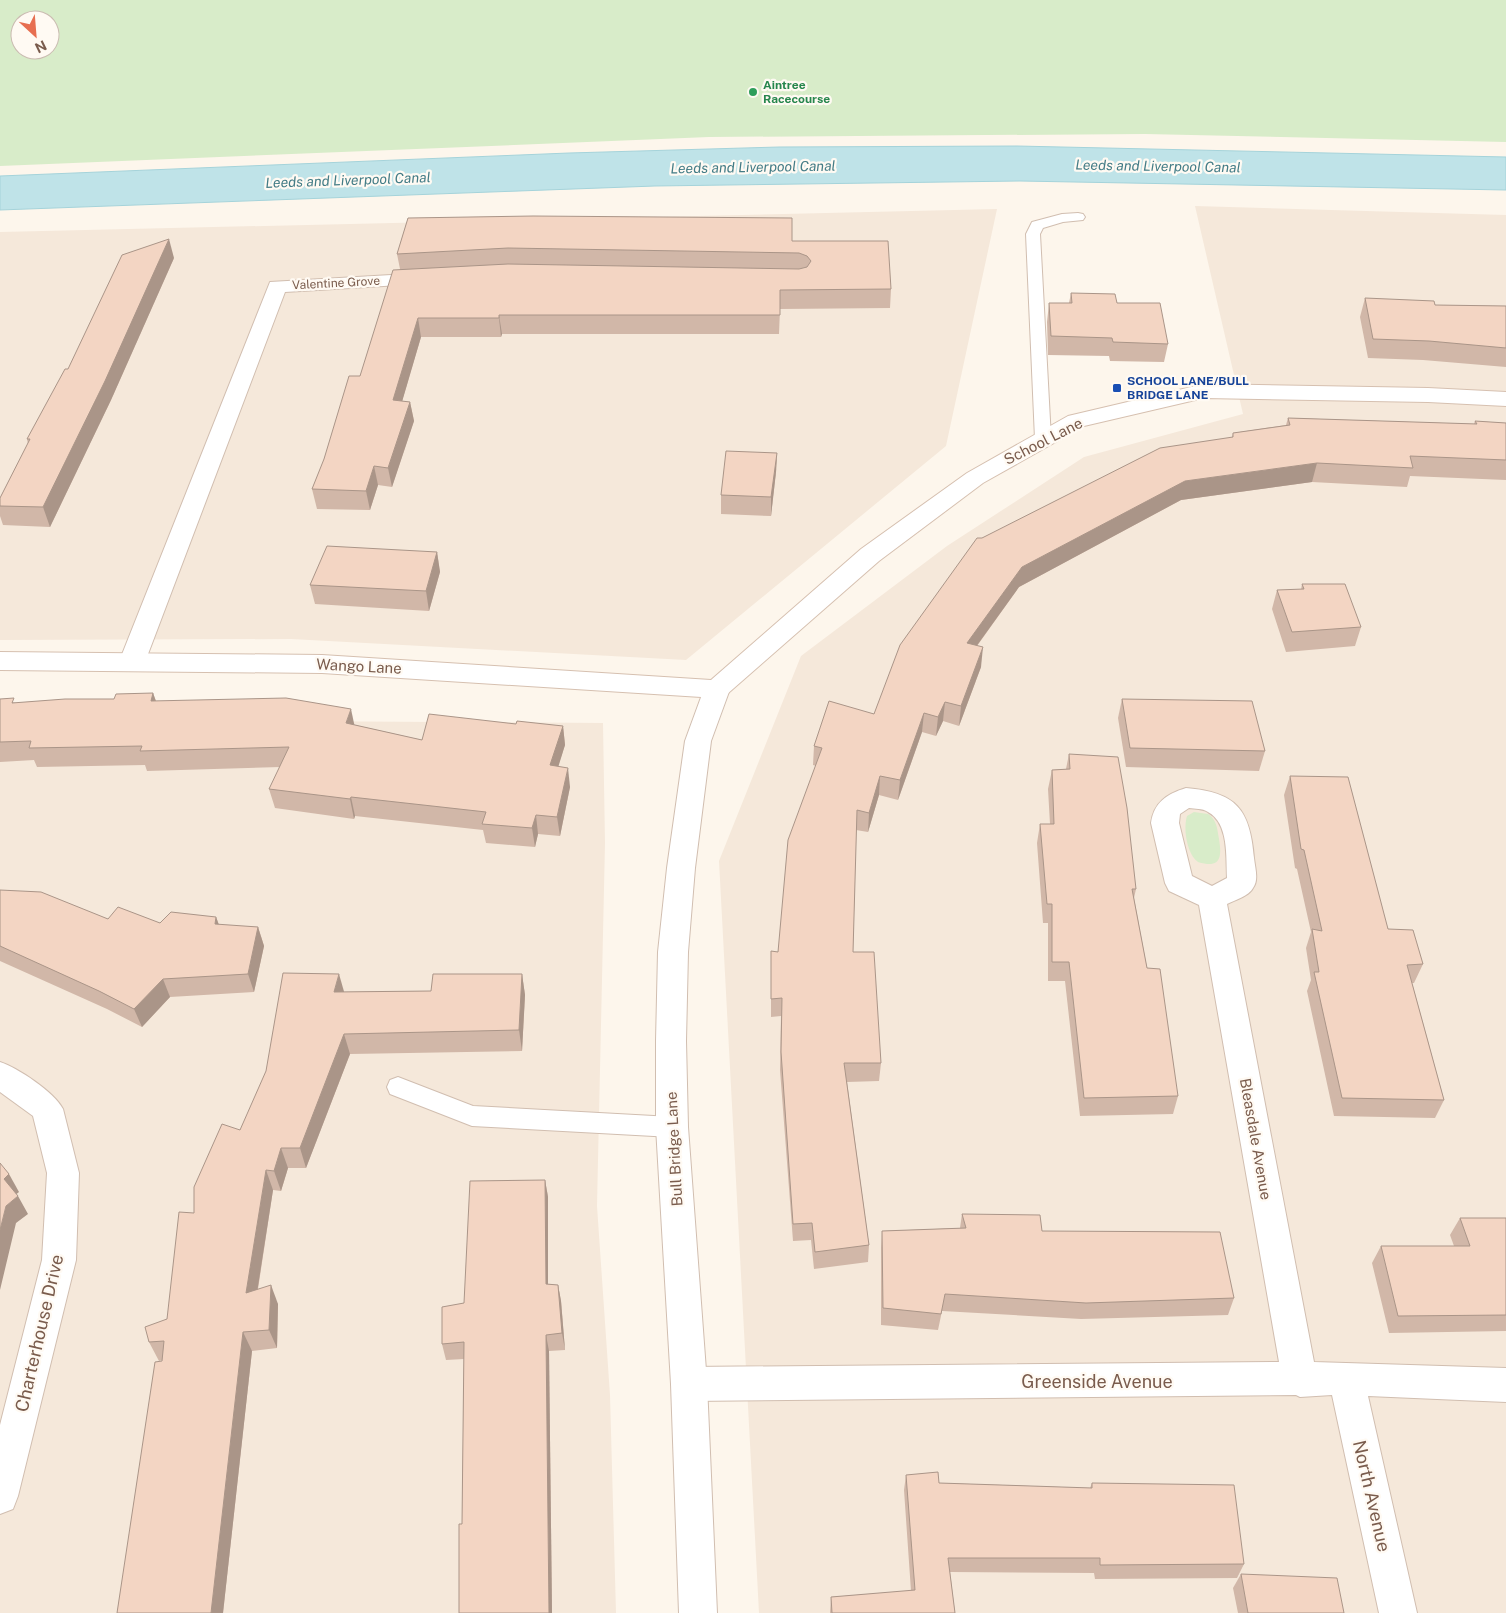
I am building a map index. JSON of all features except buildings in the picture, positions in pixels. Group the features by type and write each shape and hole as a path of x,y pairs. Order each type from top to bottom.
{"street":[{"name":"Valentine Grove","path":"132,662 276,286 442,278"},
{"name":"School Lane","path":"716,689 783,633 870,555 975,478 1076,421 1204,391 1428,395 1506,399"},
{"name":"Wango Lane","path":"0,661 322,664 716,689"},
{"name":"Bull Bridge Lane","path":"698,1613 688,1384 672,1127 673,952 681,868 698,741 716,689"},
{"name":"Bleasdale Avenue","path":"1212,899 1300,1380"},
{"name":"Charterhouse Drive","path":"0,1075 47,1109 63,1173 59,1260 0,1496"},
{"name":"Greenside Avenue","path":"688,1384 1300,1380 1346,1378 1506,1385"},
{"name":"North Avenue","path":"1346,1378 1398,1613"}],"lane":[{"path":"1043,440 1033,234 1037,225 1048,220 1078,217"},
{"path":"398,1087 472,1116 672,1127"}],"shaded area":[{"path":"1195,206 1506,215 1506,1613 759,1613 719,861 801,656 947,546 1084,457 1243,414"},
{"path":"997,209 946,446 686,660 291,639 0,640 0,232"},
{"path":"0,719 603,723 605,843 597,1206 610,1395 616,1613 0,1613"}],"green space":[{"name":"Aintree Racecourse","path":"0,0 1506,0 1506,142 1145,134 709,137 0,166"},
{"path":"1194,812 1208,814 1215,822 1220,845 1220,856 1216,863 1206,864 1198,862 1191,853 1187,841 1186,821 1187,816"}],"water":[{"name":"Leeds and Liverpool Canal","path":"1017,146 1506,157 1506,190 1020,181 655,186 0,210 0,176 569,153 779,147"}],"place":[{"name":"Aintree Racecourse","path":"753,92"},
{"name":"SCHOOL LANE/BULL BRIDGE LANE","path":"1117,388"}]}
